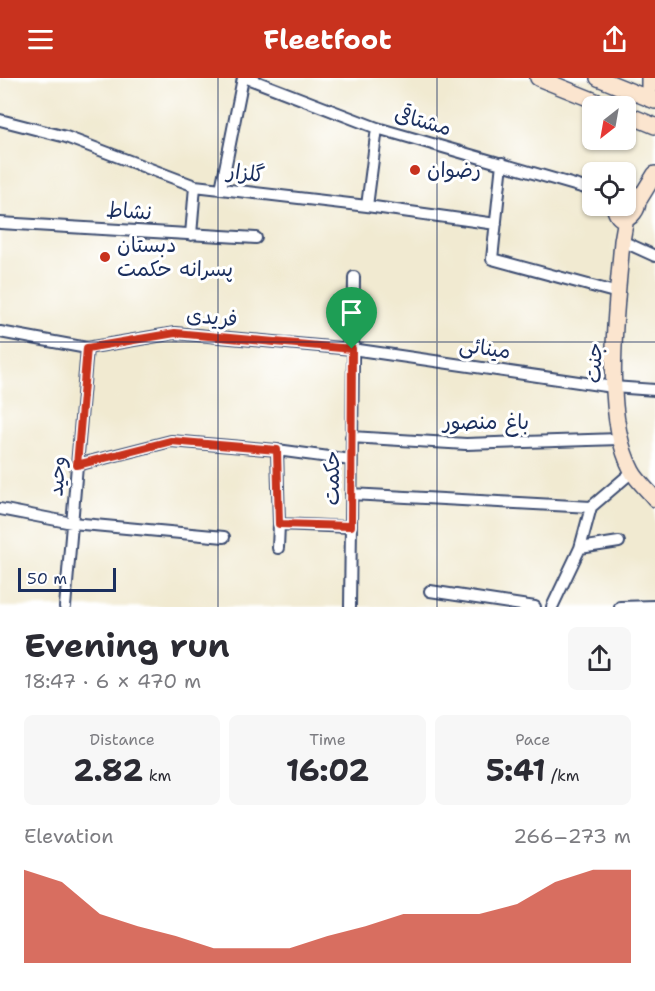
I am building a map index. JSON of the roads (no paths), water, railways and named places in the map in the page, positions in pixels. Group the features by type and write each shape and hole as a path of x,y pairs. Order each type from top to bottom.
{"street":[{"name":"مشتاقی","path":"245,78 377,128 582,187"},
{"path":"221,189 245,78"},
{"path":"537,78 583,96"},
{"path":"598,78 652,100 649,78"},
{"path":"636,118 655,126"},
{"name":"گلزار","path":"0,120 66,137 195,186 496,224"},
{"path":"367,206 377,128"},
{"path":"502,163 492,259 618,293"},
{"path":"636,192 655,175"},
{"path":"191,235 195,186"},
{"path":"622,216 626,218 634,216"},
{"name":"جنت","path":"626,218 622,241 613,387 620,439 632,472 649,484 655,499"},
{"name":"نشاط","path":"0,223 256,238"},
{"path":"622,241 655,256"},
{"name":"حکمت","path":"350,607 354,277"},
{"name":"فریدی","path":"0,332 87,348 175,333 352,349"},
{"name":"وحید","path":"65,607 87,348"},
{"name":"مینائی","path":"352,349 613,387 655,390"},
{"name":"باغ منصور","path":"351,437 466,444 620,439"},
{"path":"77,465 171,441 277,450 351,460"},
{"path":"277,450 278,548"},
{"path":"552,607 580,548 591,507 632,472"},
{"path":"351,494 591,507"},
{"path":"0,509 72,523 224,537"},
{"path":"279,524 351,526"},
{"path":"580,548 620,542"},
{"path":"430,591 535,607"},
{"path":"620,607 655,606"}],"place":[{"name":"رضوان","path":"415,170"},
{"name":"دبستان پسرانه حکمت","path":"105,257"}]}
